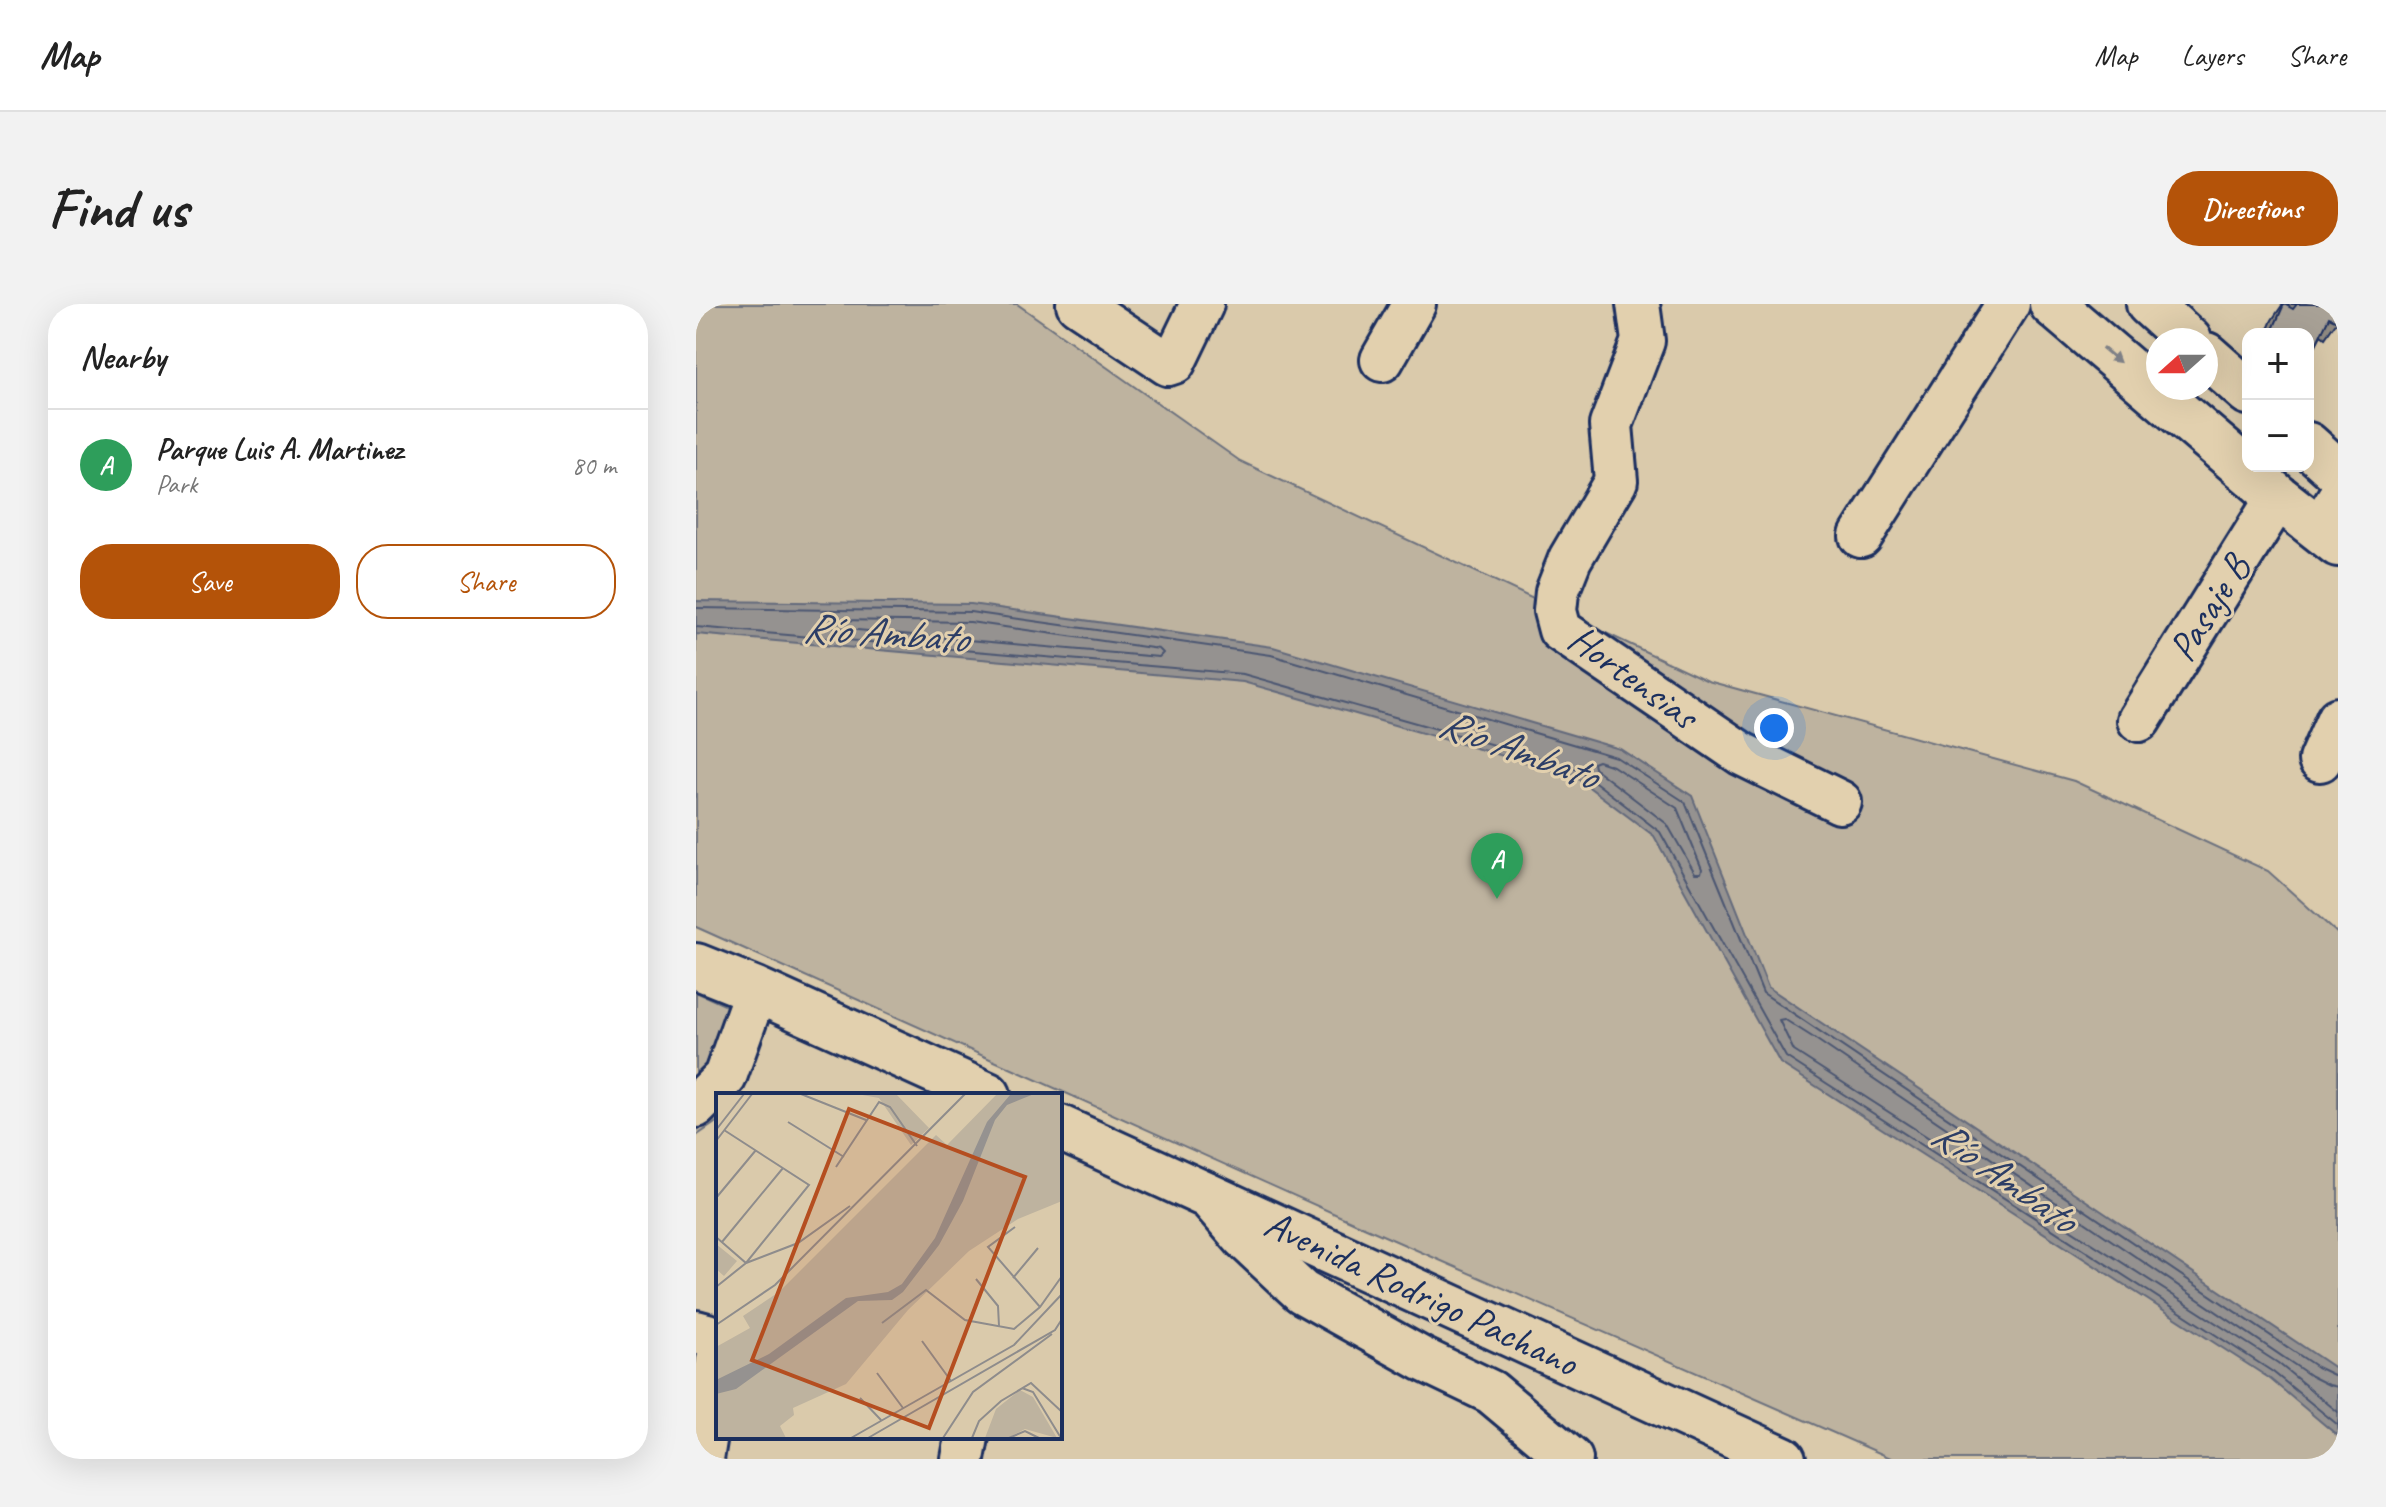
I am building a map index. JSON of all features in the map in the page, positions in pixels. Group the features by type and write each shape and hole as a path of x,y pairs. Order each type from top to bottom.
{"main road":[{"path":"2052,304 2278,497 2332,524"},
{"path":"2149,304 2176,328"},
{"path":"2218,366 2242,387"},
{"path":"2314,450 2338,472"},
{"path":"696,966 984,1093"},
{"name":"Avenida Rodrigo Pachano","path":"1062,1129 1783,1459"}],"street":[{"path":"1078,304 1168,364 1174,362 1202,304"},
{"path":"1382,360 1414,304"},
{"name":"Hortensias","path":"1638,304 1643,341 1611,425 1616,481 1570,559 1554,603 1560,630 1742,754 1840,802"},
{"path":"1861,536 2008,304"},
{"name":"Pasaje B","path":"2139,720 2278,497"},
{"path":"2320,760 2338,719"},
{"path":"696,1106 725,1077 756,990"},
{"path":"1206,1194 1244,1238 1302,1292 1422,1359 1491,1392 1571,1459"},
{"path":"696,1332 716,1337"},
{"path":"702,1459 716,1372"},
{"path":"963,1459 967,1439"}],"shaded area":[{"path":"696,304 1017,304 1240,461 1708,681 2074,781 2268,871 2338,934 2338,1459 1893,1459 1364,1227 696,927"},
{"path":"696,992 764,1023 719,1093 716,1093 716,1122 696,1136"}],"water":[{"name":"Río Ambato","path":"696,601 971,604 1273,647 1620,749 1692,796 1768,987 2338,1370 2338,1436 2269,1378 1780,1063 1654,836 1574,776 1243,682 696,634"}],"building":[{"path":"2284,304 2293,309 2297,304 2338,304 2337,321 2329,317 2314,349 2314,328 2274,328"}],"place":[{"name":"Parque Luis A. Martinez","path":"1497,899"}]}
